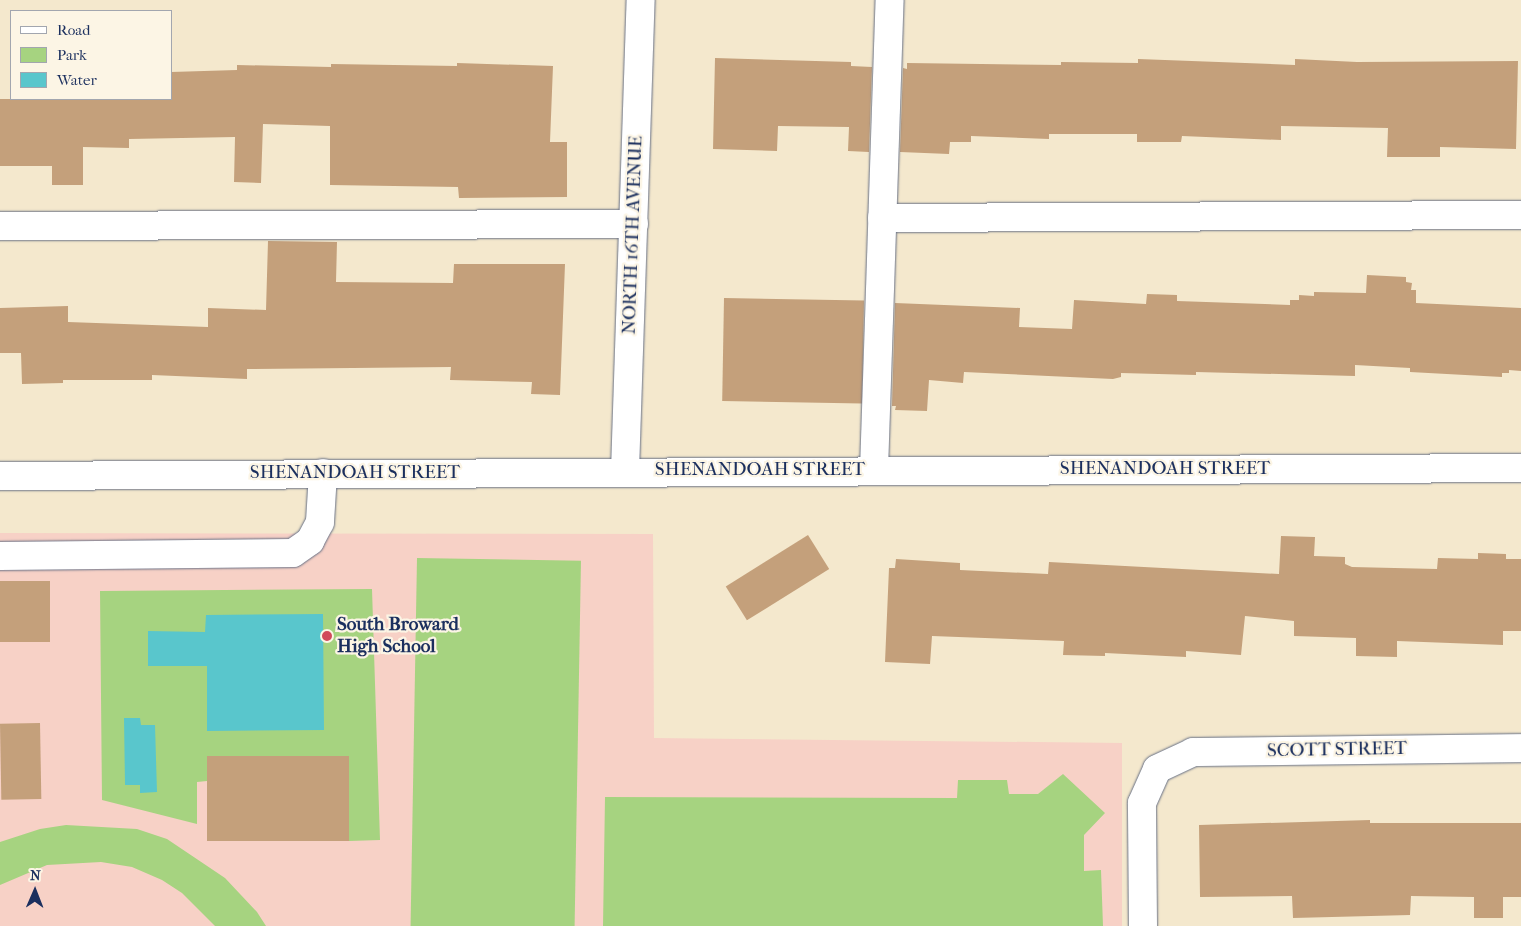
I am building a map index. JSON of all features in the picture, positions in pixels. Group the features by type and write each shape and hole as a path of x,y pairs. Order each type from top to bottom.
{"street":[{"name":"NORTH 16TH AVENUE","path":"625,470 641,0"},
{"path":"874,470 890,0"},
{"path":"882,218 1521,215"},
{"path":"0,226 634,224"},
{"name":"SHENANDOAH STREET","path":"0,476 625,470 1521,468"},
{"path":"0,556 293,554 310,541 320,522 322,473"},
{"name":"SCOTT STREET","path":"1143,926 1142,803 1157,769 1193,752 1521,748"}],"shaded area":[{"name":"South Broward High School","path":"0,533 653,534 654,738 1122,743 1122,926 0,926"}],"green space":[{"path":"417,558 581,561 575,926 411,926"},
{"path":"372,589 380,840 349,841 349,756 207,756 207,781 197,782 197,824 102,800 100,591"},
{"path":"1063,774 1105,813 1084,835 1084,871 1101,870 1103,926 603,926 605,797 957,798 958,780 1007,780 1009,794 1038,794"},
{"path":"66,825 137,829 167,839 225,878 257,912 266,926 215,926 182,893 162,880 132,867 101,862 47,865 0,885 0,842 40,829"}],"water":[{"path":"323,614 324,730 207,731 207,666 148,666 148,631 205,632 206,615"},
{"path":"124,718 140,718 141,725 155,725 157,792 140,793 140,785 125,785"}],"building":[{"path":"715,58 851,62 851,66 872,67 869,152 848,151 849,127 778,126 777,151 713,149"},
{"path":"1138,59 1295,65 1295,59 1357,62 1518,61 1516,149 1440,147 1440,157 1387,157 1388,128 1281,126 1281,140 1182,136 1181,142 1137,142 1137,134 1049,134 1049,139 971,136 971,142 950,142 949,154 900,152 903,68 907,69 907,63 1061,65 1061,62 1138,63"},
{"path":"457,63 553,66 550,142 567,142 567,197 459,198 458,187 330,185 330,126 263,124 261,183 234,182 235,137 129,139 129,148 83,147 83,185 52,185 52,166 0,166 0,99 172,100 172,72 237,70 237,65 331,67 331,64 457,66"},
{"path":"268,241 337,242 336,282 453,283 454,264 565,264 560,395 531,394 532,382 450,380 451,367 247,369 247,379 152,375 152,380 63,380 63,383 22,384 21,353 0,353 0,308 68,306 68,322 208,327 208,308 266,310"},
{"path":"1367,275 1406,277 1406,282 1412,283 1411,290 1416,290 1416,303 1521,308 1521,371 1509,370 1509,373 1502,373 1502,377 1410,372 1410,368 1355,365 1355,376 1196,372 1196,375 1121,373 1121,377 1113,379 964,372 963,383 929,380 927,411 895,410 896,406 892,406 895,303 1020,308 1019,327 1072,329 1074,300 1146,304 1147,294 1177,295 1177,301 1290,305 1290,300 1299,300 1299,295 1314,296 1314,292 1366,293"},
{"path":"724,298 864,300 862,403 722,401"},
{"path":"808,535 829,569 747,620 726,586"},
{"path":"1281,536 1315,537 1314,556 1345,557 1345,564 1352,567 1437,569 1438,558 1478,559 1478,553 1506,554 1506,559 1521,559 1521,631 1503,631 1503,645 1397,641 1397,657 1356,656 1356,638 1294,636 1294,621 1245,616 1241,655 1186,651 1186,657 1105,653 1105,656 1063,655 1064,641 932,636 930,664 885,662 889,568 895,568 896,559 960,563 960,570 1048,574 1049,562 1279,574"},
{"path":"0,581 50,581 50,642 0,642"},
{"path":"40,723 41,799 1,800 0,724"},
{"path":"207,756 349,756 349,841 207,841"},
{"path":"1370,820 1370,823 1521,823 1521,897 1503,897 1503,918 1474,918 1474,897 1411,896 1410,915 1293,918 1292,896 1200,897 1199,825"}],"place":[{"name":"South Broward High School","path":"327,636"}]}
